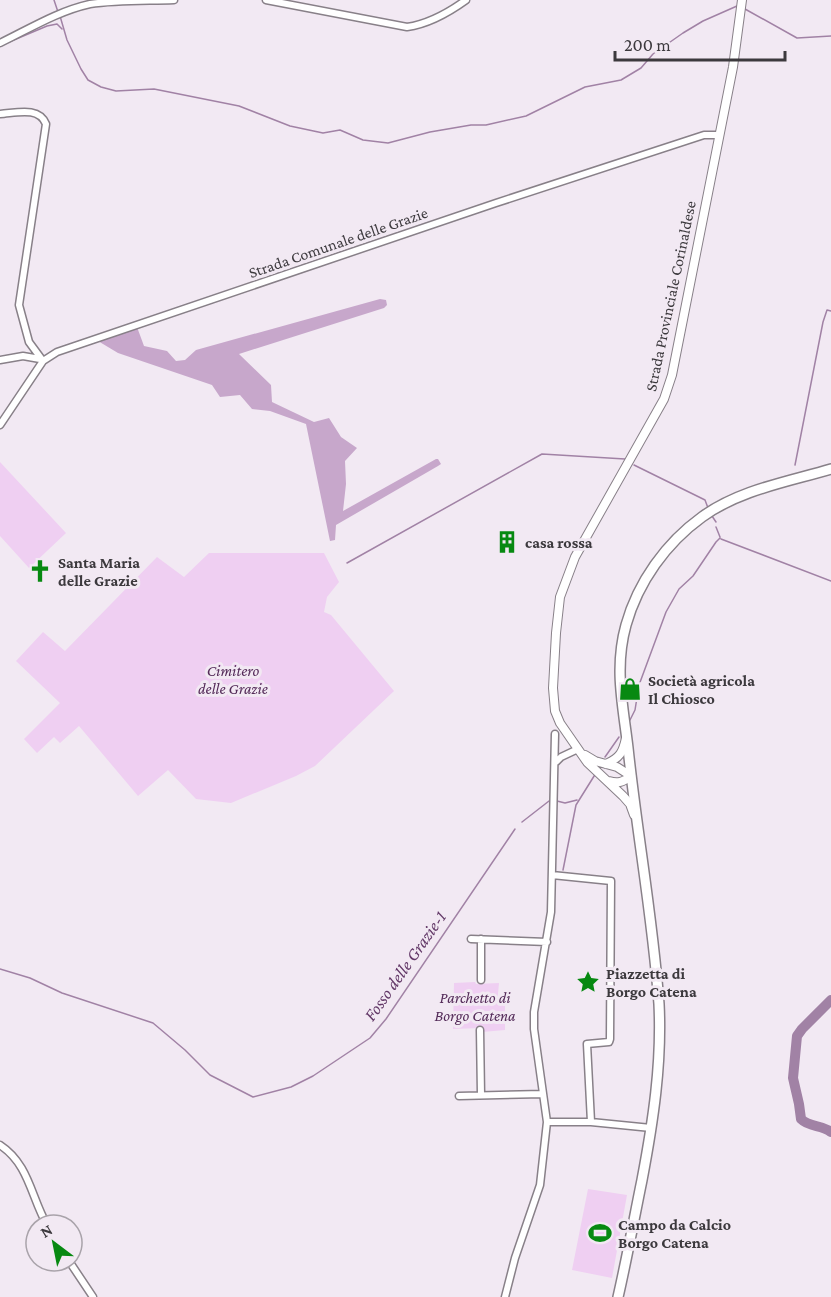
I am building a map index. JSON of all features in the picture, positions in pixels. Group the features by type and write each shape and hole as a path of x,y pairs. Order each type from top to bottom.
{"main road":[{"path":"631,776 619,681 626,626 642,585 664,553 682,533 703,516 728,501 757,490 831,470"},
{"name":"Strada Provinciale Corinaldese","path":"618,1297 651,1128 659,1072 659,1005 631,776"}],"street":[{"path":"0,43 70,9 108,1 174,0"},
{"path":"266,0 407,27 435,19 466,0"},
{"name":"Strada Provinciale Corinaldese","path":"637,823 630,804 587,762 565,733 555,711 553,688 560,597 575,557 664,399 672,375 737,44 742,0"},
{"path":"0,114 33,112 41,115 46,124 19,305 26,332 42,360"},
{"name":"Strada Comunale delle Grazie","path":"0,425 42,360 57,352 704,135 719,135"},
{"path":"0,360 23,356 42,360"},
{"path":"505,1297 515,1258 540,1185 547,1122 534,1029 534,1012 547,942 552,875 555,734"},
{"path":"606,764 615,760 623,752 627,735"},
{"path":"556,762 578,749"},
{"name":"Strada Provinciale Corinaldese","path":"578,749 587,757 617,766 631,776"},
{"path":"607,780 615,783 631,776"},
{"path":"552,875 611,881 610,1039 607,1042 587,1044 591,1122"},
{"path":"471,939 547,942"},
{"path":"481,939 481,980"},
{"path":"480,1030 481,1095"},
{"path":"459,1096 543,1094"},
{"path":"547,1122 591,1122 651,1128"},
{"path":"0,1144 20,1162 41,1213"},
{"path":"77,1273 93,1297"}],"green space":[{"path":"0,462 66,533 29,568 0,536"},
{"name":"Cimitero delle Grazie","path":"209,553 324,553 339,582 327,597 324,612 331,615 394,691 315,766 231,803 196,799 168,770 138,796 79,726 60,743 54,737 37,753 24,739 60,703 16,661 43,632 65,651 157,557 184,577"},
{"name":"Parchetto di Borgo Catena","path":"475,982 476,984 499,983 497,1004 505,1005 505,1030 482,1032 481,1028 453,1029 454,983"},
{"name":"Campo da Calcio Borgo Catena","path":"588,1189 627,1195 612,1278 572,1270"}],"shaded area":[{"path":"380,299 386,300 387,305 384,308 239,354 271,385 272,402 314,422 329,418 341,437 357,448 345,461 346,484 343,511 436,459 441,464 336,525 335,540 330,541 306,424 270,411 252,409 240,395 220,397 212,385 118,353 98,341 137,327 144,346 167,351 176,361 185,360 196,350"}],"waterway":[{"path":"54,0 58,12"},
{"path":"60,16 67,40 81,69 88,80 101,87 116,91 154,89 239,106 290,126 323,133 340,130 363,140 388,143 430,132 471,125 486,125 526,116 585,87 621,80 641,68 653,54 683,33 737,6"},
{"path":"745,9 797,38 831,36"},
{"path":"9,42 47,26 57,24 62,29"},
{"path":"795,465 823,322 827,310 831,311"},
{"path":"347,563 542,454 625,459"},
{"path":"634,465 705,500 708,508"},
{"path":"712,516 716,522"},
{"path":"716,527 720,537"},
{"name":"Fosso delle Grazie-1","path":"630,720 635,710 639,685 666,612 679,589 693,576 720,538"},
{"name":"Fosso delle Grazie-1","path":"721,539 831,581"},
{"name":"Fosso delle Grazie-1","path":"605,757 619,737"},
{"path":"563,870 576,805 596,773"},
{"name":"Fosso delle Grazie-1","path":"557,801 565,803 577,800"},
{"name":"Fosso delle Grazie-1","path":"522,822 549,801"},
{"name":"Fosso delle Grazie-1","path":"0,969 30,978 62,993 153,1023 210,1075 253,1097 291,1087 313,1076 370,1038 386,1019 515,829"},
{"path":"831,1000 797,1036 793,1078 801,1119 808,1124 831,1132"}],"place":[{"name":"casa rossa","path":"507,542"},
{"name":"Santa Maria delle Grazie","path":"40,571"},
{"name":"Società agricola Il Chiosco","path":"630,689"},
{"name":"Piazzetta di Borgo Catena","path":"588,982"},
{"name":"Campo da Calcio Borgo Catena","path":"600,1233"}]}
